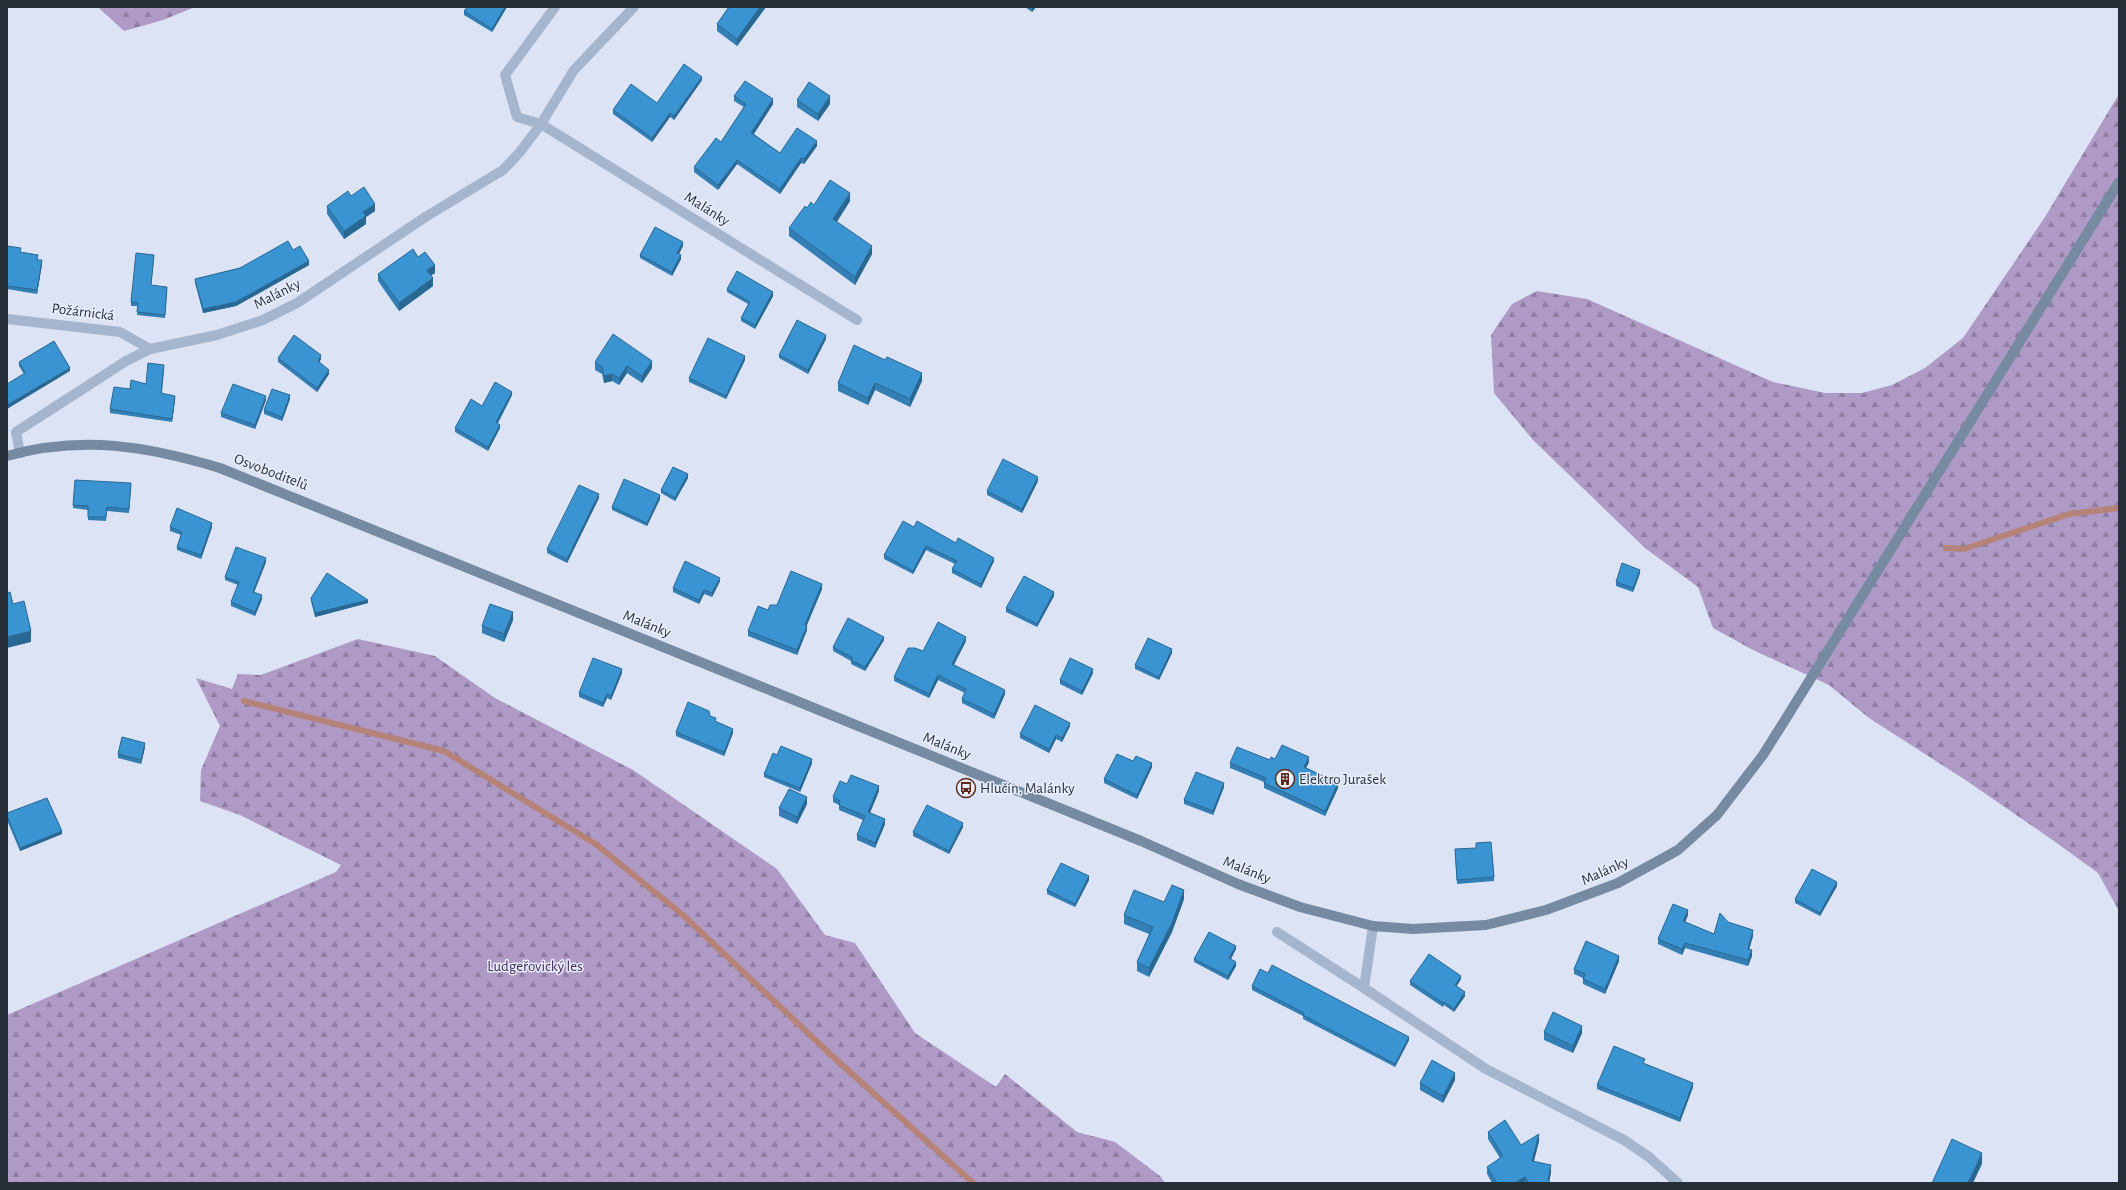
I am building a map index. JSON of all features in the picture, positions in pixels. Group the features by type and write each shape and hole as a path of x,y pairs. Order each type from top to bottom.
{"street":[{"name":"Malánky","path":"556,7 505,74 517,117 541,124 857,320"},
{"name":"Malánky","path":"20,453 16,432 126,361 150,349 217,336 263,320 298,303 427,216 503,170 520,152 541,124 574,70 634,7"},
{"name":"Malánky","path":"513,585 1064,810 1238,884 1300,907 1373,926 1397,929 1486,925 1546,910 1618,883 1678,850 1717,815 1763,755 2119,182"},
{"name":"Požárnická","path":"7,319 120,332 150,349"},
{"name":"Osvoboditelů","path":"7,456 54,447 112,445 148,449 190,460 267,486 513,585"},
{"path":"1364,988 1373,926"},
{"path":"1277,932 1486,1069 1624,1140 1649,1157 1678,1183"}],"green space":[{"path":"98,7 195,7 163,20 124,31"},
{"path":"2119,94 2119,911 2098,873 2054,841 1967,781 1869,718 1829,685 1753,650 1713,628 1698,587 1645,548 1533,440 1494,393 1491,335 1512,304 1537,291 1587,299 1773,382 1825,393 1862,393 1892,385 1925,368 1963,338 2045,217"},
{"name":"Ludgeřovický les","path":"358,639 435,656 495,698 633,770 777,869 825,935 855,943 915,1033 996,1087 1005,1074 1077,1132 1115,1142 1160,1176 1165,1183 7,1183 7,1015 336,872 341,865 240,815 200,801 201,770 220,726 196,678 232,689 238,674 261,675"}],"building":[{"path":"467,7 505,7 492,29 464,11"},
{"path":"729,7 760,7 737,39 717,24"},
{"path":"684,64 702,77 674,116 670,113 652,138 613,110 631,84 657,103"},
{"path":"745,81 773,99 751,133 780,153 797,128 817,141 804,159 801,158 780,189 737,160 718,185 694,167 716,138 721,142 746,104 734,96"},
{"path":"809,82 830,96 818,114 797,100"},
{"path":"830,180 850,193 833,219 872,246 855,277 789,228 805,206 807,208 811,202 814,205"},
{"path":"364,187 375,204 363,212 366,216 344,231 327,206 348,191 351,196"},
{"path":"655,227 683,242 677,253 681,255 672,272 640,255"},
{"path":"288,241 293,250 300,246 309,261 236,302 203,309 195,279 240,268"},
{"path":"7,246 21,248 20,252 38,255 37,260 42,260 37,290 7,286"},
{"path":"413,249 418,257 425,252 435,265 427,270 433,278 399,303 378,274"},
{"path":"136,253 154,255 151,285 167,287 165,315 137,312 138,303 131,302"},
{"path":"737,271 773,292 755,325 741,318 750,302 727,289"},
{"path":"797,320 826,335 808,370 779,355"},
{"path":"613,334 652,361 642,376 627,366 619,378 612,374 604,376 602,367 595,362"},
{"path":"294,335 321,355 318,361 329,370 317,388 278,358"},
{"path":"708,338 745,356 726,396 689,378"},
{"path":"54,341 70,368 7,405 7,384 25,373 19,362"},
{"path":"854,345 885,360 887,357 922,373 910,399 875,383 868,398 838,383"},
{"path":"148,363 164,365 161,393 175,396 172,419 110,409 114,387 130,389 131,380 146,384"},
{"path":"495,382 512,392 496,422 500,425 488,447 455,428 471,399 482,406"},
{"path":"233,384 266,396 255,425 221,413"},
{"path":"272,389 290,395 282,417 264,410"},
{"path":"1003,459 1038,477 1022,509 987,491"},
{"path":"673,467 688,474 675,498 661,490"},
{"path":"624,479 660,495 647,523 612,507"},
{"path":"75,480 131,483 129,509 107,507 106,517 88,517 88,506 73,505"},
{"path":"579,485 599,494 567,559 547,549"},
{"path":"177,508 212,523 201,555 177,547 182,532 170,527"},
{"path":"903,521 914,527 917,521 956,543 958,538 994,558 981,584 952,569 957,561 926,546 913,571 884,555"},
{"path":"236,547 266,558 253,592 262,595 255,612 231,602 239,582 225,577"},
{"path":"685,561 720,578 712,593 704,590 699,600 673,588"},
{"path":"1622,563 1640,570 1633,588 1616,582"},
{"path":"791,571 822,584 805,625 807,626 797,650 748,631 758,606 768,610 770,605 777,605"},
{"path":"327,573 368,600 315,613 311,598"},
{"path":"1024,576 1054,592 1037,624 1006,608"},
{"path":"10,592 13,604 24,601 31,631 7,637 7,593"},
{"path":"490,604 513,612 504,634 482,626"},
{"path":"848,618 884,637 865,667 851,660 853,658 833,647"},
{"path":"938,622 966,637 952,664 1005,690 994,714 962,699 966,689 938,675 929,694 894,677 908,648 915,648 923,651"},
{"path":"1148,638 1172,649 1159,677 1135,665"},
{"path":"593,658 622,669 611,696 607,694 603,703 579,693"},
{"path":"1070,658 1093,669 1082,691 1060,680"},
{"path":"688,702 709,711 710,716 716,718 715,721 733,729 724,752 676,732"},
{"path":"1035,705 1070,723 1062,738 1056,735 1049,749 1020,734"},
{"path":"122,737 145,743 141,760 118,754"},
{"path":"1282,745 1309,757 1304,767 1338,783 1325,811 1264,783 1266,778 1230,763 1237,747 1270,760 1271,757 1275,759"},
{"path":"781,746 812,759 800,788 764,774 773,753 777,755"},
{"path":"1117,754 1133,761 1136,756 1152,763 1137,795 1104,779"},
{"path":"1196,772 1224,783 1213,811 1184,800"},
{"path":"851,775 879,786 868,812 885,819 875,843 857,835 865,816 839,805 840,801 833,797 840,781 847,784"},
{"path":"789,789 807,797 797,817 779,808"},
{"path":"47,798 62,831 20,848 7,813"},
{"path":"927,805 963,823 949,851 913,832"},
{"path":"1491,842 1494,877 1457,880 1455,849 1476,848 1476,843"},
{"path":"1061,863 1089,876 1075,904 1047,890"},
{"path":"1812,869 1837,882 1820,913 1795,899"},
{"path":"1172,885 1184,890 1172,923 1149,968 1137,962 1153,927 1124,915 1134,890 1164,902"},
{"path":"1673,904 1688,910 1683,921 1714,934 1720,913 1728,922 1753,930 1748,949 1752,950 1748,960 1685,943 1682,949 1658,939"},
{"path":"1209,932 1236,946 1229,958 1236,962 1228,976 1194,959"},
{"path":"1586,941 1619,956 1605,989 1583,979 1585,974 1574,969"},
{"path":"1429,954 1461,976 1455,985 1465,992 1454,1009 1410,981"},
{"path":"1272,965 1409,1037 1395,1064 1252,986 1260,969 1268,973"},
{"path":"1553,1012 1582,1026 1573,1046 1544,1032"},
{"path":"1614,1046 1645,1059 1643,1063 1693,1083 1680,1118 1597,1085"},
{"path":"1432,1060 1455,1073 1443,1096 1420,1083"},
{"path":"1505,1120 1521,1145 1539,1134 1532,1161 1551,1165 1548,1180 1550,1183 1529,1183 1525,1177 1515,1183 1497,1183 1487,1167 1503,1156 1488,1132"},
{"path":"1952,1139 1982,1153 1968,1183 1932,1183"}],"waterway":[{"path":"1946,548 1964,549 2069,514 2119,508"},
{"path":"244,701 444,751 597,845 684,916 829,1053 973,1183"}],"place":[{"name":"Elektro Jurašek","path":"1285,779"},
{"name":"Hlučín, Malánky","path":"966,788"}]}
